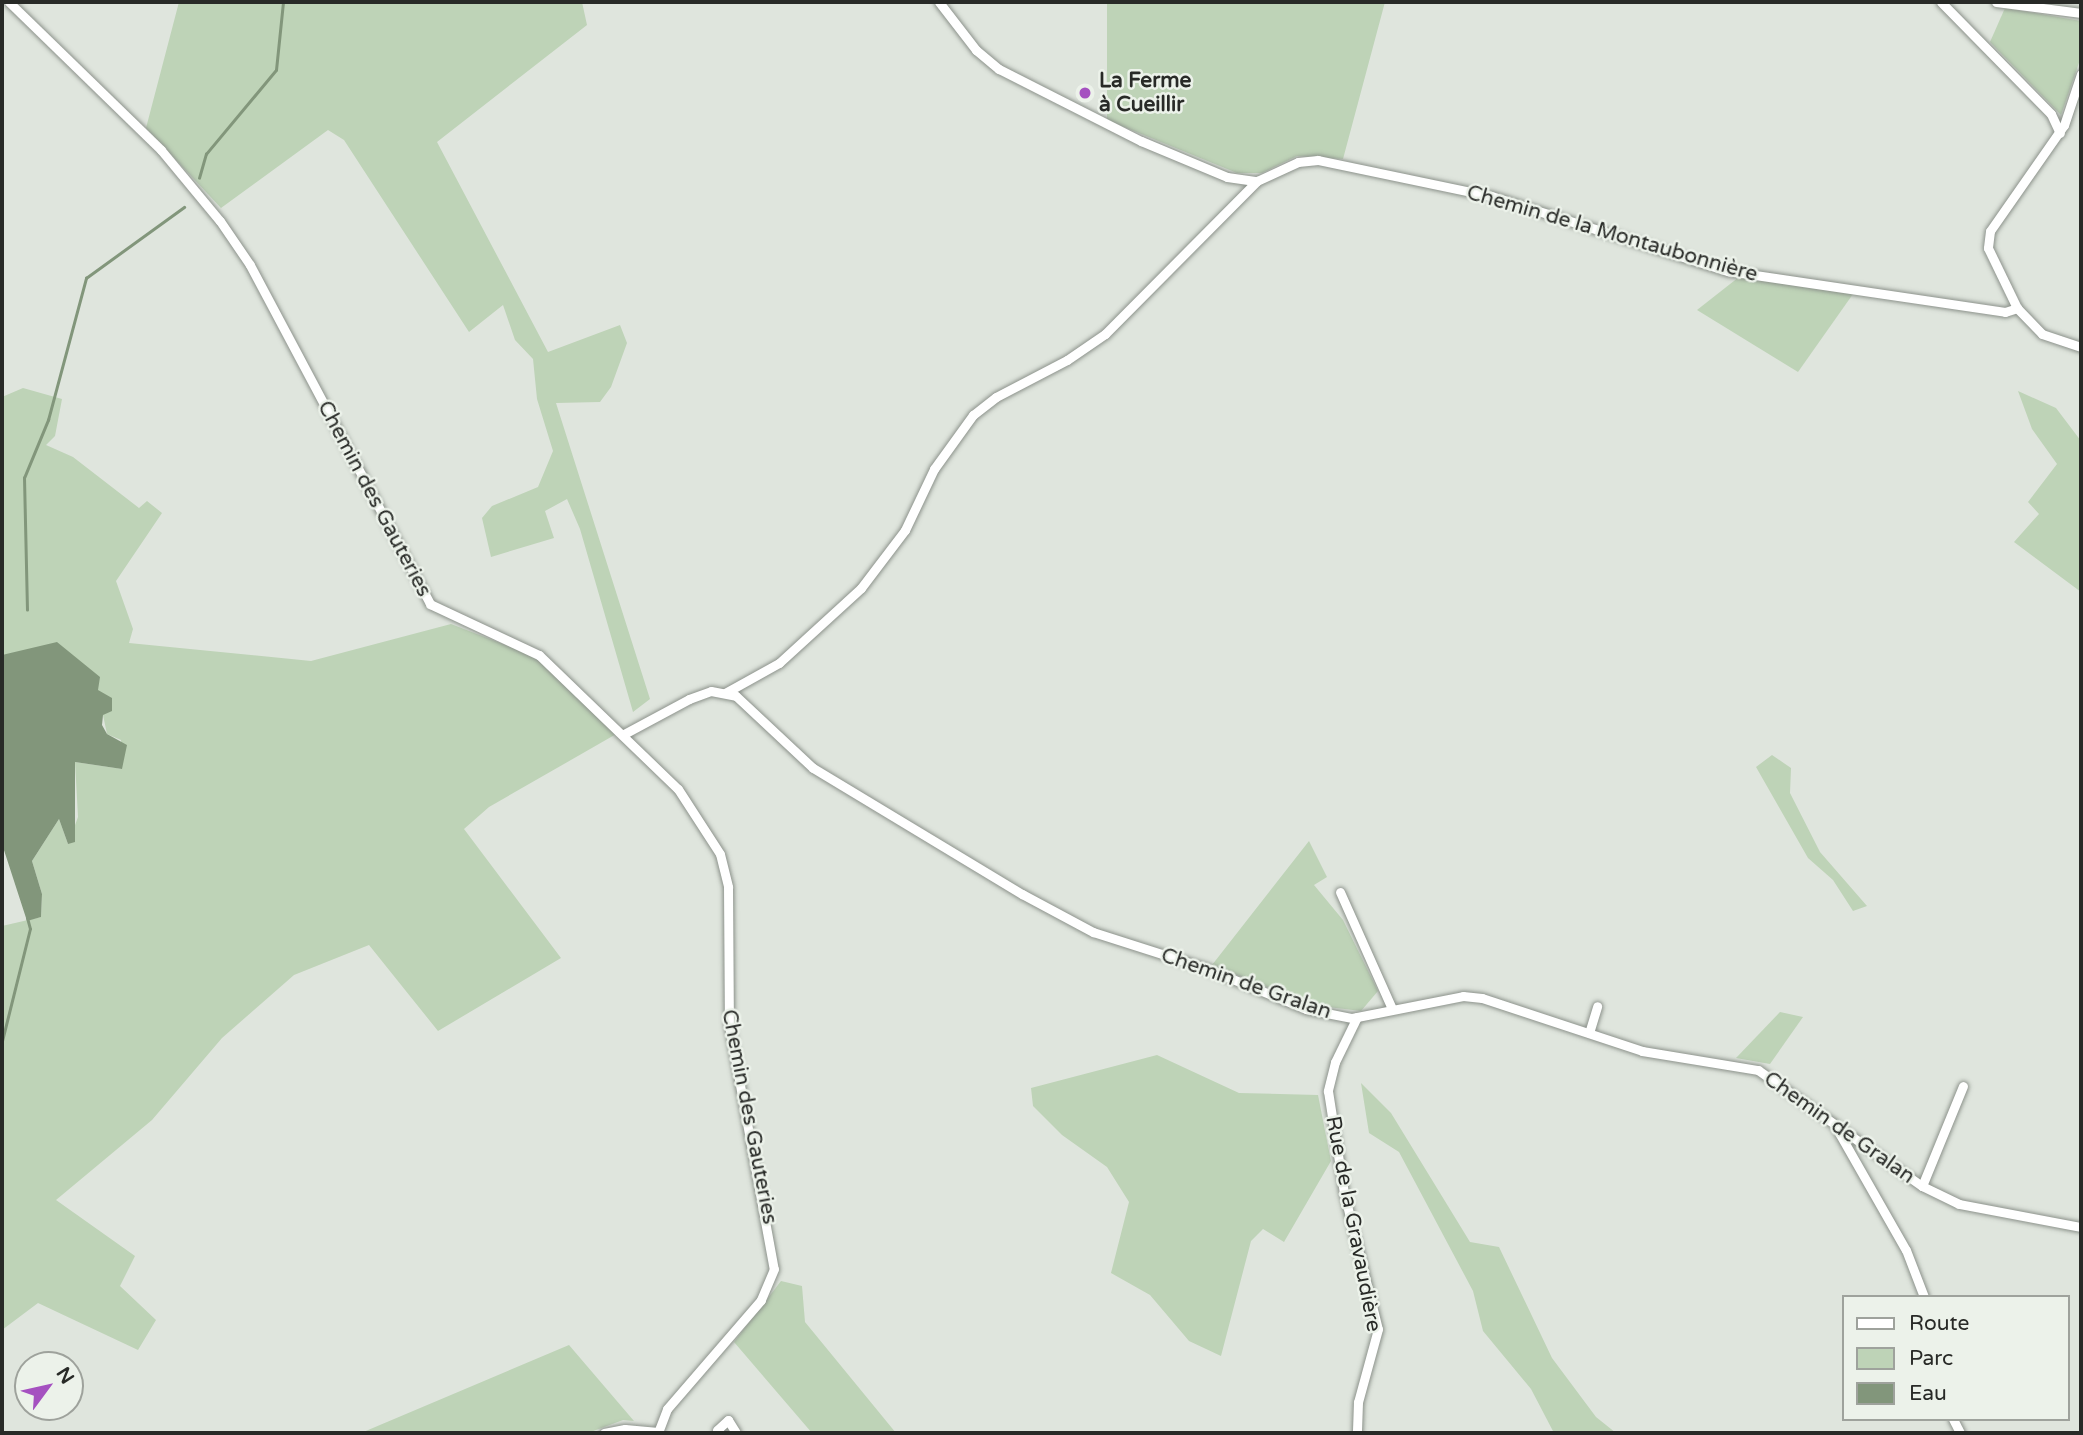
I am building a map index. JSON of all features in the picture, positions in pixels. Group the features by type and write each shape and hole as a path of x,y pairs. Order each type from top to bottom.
{"street":[{"name":"Chemin des Gauteries","path":"9,2 161,150 250,265 430,604 539,655 624,734 695,809 725,872 729,1024 775,1253 770,1284 761,1300 667,1409 658,1433"},
{"path":"939,2 976,50 999,69 1141,141 1227,177 1257,181"},
{"path":"1941,2 2052,114 2060,133"},
{"path":"1996,2 2081,13"},
{"path":"2081,74 2060,133 1990,231 1988,248 2017,308 2042,334 2081,347"},
{"name":"Chemin de la Montaubonnière","path":"726,693 779,663 861,588 892,551 934,469 973,415 996,397 1067,360 1105,334 1257,181 1287,165 1318,160 1491,195 1728,271 2005,312 2017,308"},
{"path":"624,734 689,699 711,691 726,693"},
{"name":"Chemin de Gralan","path":"726,693 750,706 813,768 1022,894 1093,932 1202,967 1306,1009 1357,1017 1463,996 1482,998 1685,1061 1758,1070 1831,1119 1922,1186 1980,1210 2081,1227"},
{"path":"1340,892 1392,1009"},
{"path":"1589,1033 1597,1006"},
{"name":"Rue de la Gravaudière","path":"1357,1017 1335,1062 1328,1091 1344,1193 1378,1329 1358,1402 1357,1433"},
{"path":"1922,1186 1963,1086"},
{"path":"1831,1119 1906,1250 1923,1295"},
{"path":"720,1433 717,1430 728,1420 736,1433"},
{"path":"604,1433 625,1429 658,1433"}],"green space":[{"path":"179,2 582,2 587,25 437,142 548,352 620,325 627,343 611,387 600,402 556,403 650,699 633,712 580,529 567,499 545,511 554,538 491,557 482,518 492,506 538,487 553,451 537,399 533,359 515,340 503,305 469,332 344,140 328,130 221,208 146,128"},
{"path":"1107,2 1385,2 1343,159 1297,156 1262,173 1237,173 1107,120"},
{"path":"2005,8 2081,21 2081,57 2061,115 1990,42"},
{"path":"1739,277 1853,294 1798,372 1697,310"},
{"path":"23,388 62,399 55,436 46,445 73,457 139,508 147,501 162,513 116,581 133,629 129,643 311,661 451,624 534,656 618,733 489,807 464,829 561,958 438,1031 369,945 294,975 222,1038 152,1120 56,1200 135,1256 120,1286 156,1320 138,1350 38,1303 2,1330 2,926 41,917 42,894 32,861 59,819 68,844 78,817 75,762 122,769 121,740 107,734 103,715 11,654 2,655 2,397"},
{"path":"2018,391 2056,408 2081,441 2081,592 2014,542 2039,514 2028,502 2057,464 2032,429"},
{"path":"1772,755 1791,768 1790,793 1820,852 1867,906 1853,911 1833,880 1808,858 1756,767"},
{"path":"1309,841 1327,877 1314,885 1343,920 1378,991 1361,1011 1312,1005 1212,965"},
{"path":"1780,1012 1803,1017 1770,1064 1736,1058"},
{"path":"1157,1055 1239,1093 1318,1095 1331,1161 1284,1242 1263,1229 1251,1241 1221,1356 1189,1341 1150,1295 1111,1273 1129,1202 1107,1167 1062,1135 1033,1106 1031,1088"},
{"path":"1361,1083 1391,1113 1470,1242 1499,1247 1552,1358 1596,1417 1616,1433 1554,1433 1531,1389 1483,1331 1473,1291 1399,1152 1369,1133"},
{"path":"781,1281 802,1286 805,1322 896,1433 812,1433 734,1342"},
{"path":"569,1345 634,1421 623,1420 588,1433 361,1433"}],"water":[{"path":"57,642 100,677 98,690 112,698 112,711 103,715 102,725 107,734 127,745 122,769 75,762 75,842 68,844 59,819 32,861 42,894 41,917 27,921 2,844 2,655"}],"waterway":[{"path":"199,178 206,154 276,70 283,2"},
{"path":"27,610 24,478 48,420 86,278 184,207"},
{"path":"2,1041 30,929 27,918"}],"place":[{"name":"La Ferme à Cueillir","path":"1085,93"}]}
